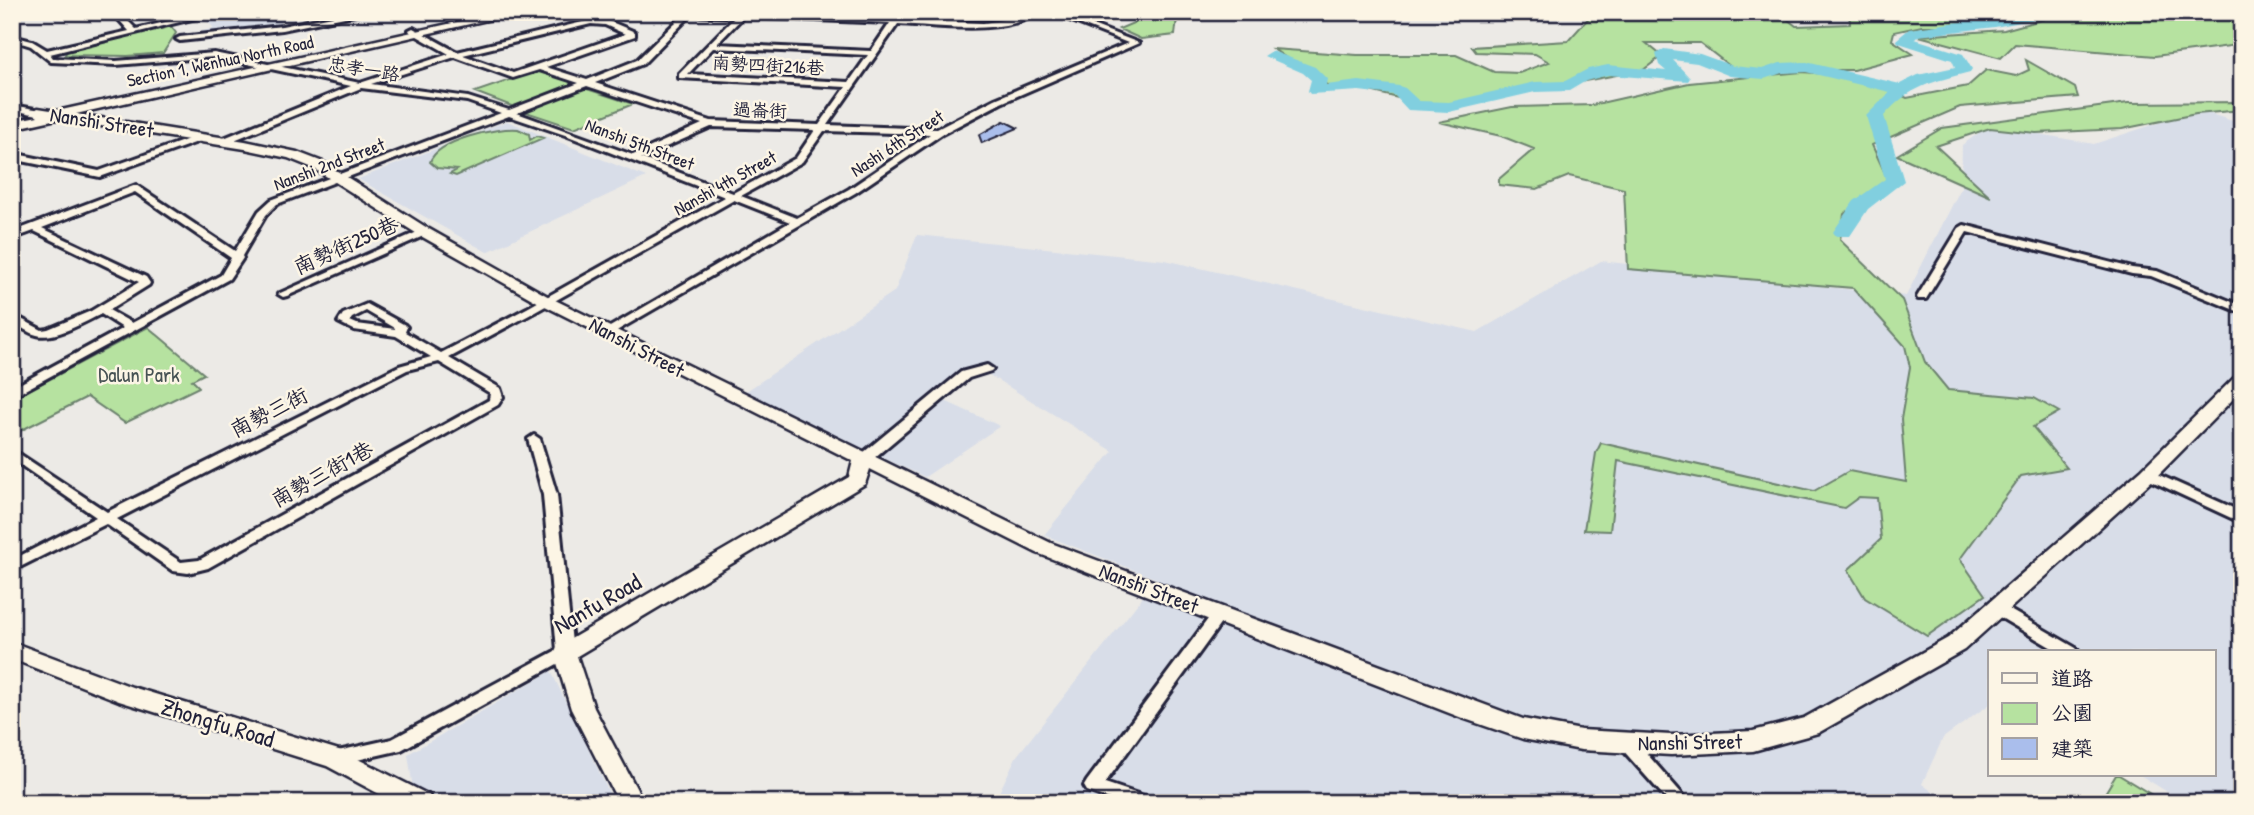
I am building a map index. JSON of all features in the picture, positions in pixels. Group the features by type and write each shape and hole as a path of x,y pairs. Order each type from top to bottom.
{"main road":[{"name":"Section 1, Wenhua North Road","path":"12,125 270,68 492,12"},
{"name":"Section 1, Wenhua North Road","path":"12,118 257,64 517,12"},
{"name":"Nanshi Street","path":"38,112 292,155 342,178 424,232 546,301 1044,548 1523,729 1581,740 1671,745 1753,741 1810,726 1956,644 2148,474 2242,380"},
{"name":"Nanfu Road","path":"565,653 858,480 863,460"},
{"name":"Zhongfu Road","path":"12,650 127,695 334,758 420,803"},
{"path":"565,653 583,709 632,803"}],"street":[{"path":"115,12 135,32"},
{"path":"45,53 217,12"},
{"path":"180,39 282,28 366,12"},
{"path":"662,12 983,25 1019,20 1038,12"},
{"name":"Nanshi 4th Street","path":"546,301 799,160 902,12"},
{"name":"Nashi 6th Street","path":"609,331 852,191 939,132 998,101 1135,43 1052,12"},
{"name":"Nanshi 2nd Street","path":"12,393 217,282 231,270 262,213 274,202 640,62 689,13"},
{"path":"712,46 740,16"},
{"path":"222,142 302,108 407,69 459,55 591,22 606,23 632,34 513,76 459,55 416,32"},
{"name":"忠孝一路","path":"12,38 28,41 51,60 116,63 214,55 363,86 468,100 509,113"},
{"path":"712,46 874,53"},
{"name":"南勢四街216巷","path":"712,46 682,76 852,85"},
{"name":"過崙街","path":"539,67 710,124 939,132"},
{"name":"Nanshi Street","path":"12,107 38,112"},
{"name":"Nanshi 5th Street","path":"509,113 798,222"},
{"path":"633,158 710,124"},
{"path":"12,156 100,174 200,138"},
{"path":"12,236 136,188 238,258"},
{"path":"12,317 41,333 60,328 145,283 142,279 35,228"},
{"path":"1922,297 1964,228 2132,271 2153,273 2242,310"},
{"name":"南勢街250巷","path":"283,294 424,232"},
{"name":"南勢三街","path":"12,566 403,368 440,358 546,301"},
{"path":"99,309 132,328"},
{"path":"399,333 440,358"},
{"name":"南勢三街1巷","path":"104,519 177,568 202,564 494,402 496,391 440,358"},
{"path":"863,460 965,375 987,369"},
{"path":"534,439 550,495 565,653"},
{"path":"12,453 104,519"},
{"path":"2148,474 2242,518"},
{"path":"1996,608 2068,650"},
{"path":"1144,803 1093,786 1219,615"},
{"name":"Nanfu Road","path":"334,758 395,745 565,653"},
{"path":"1627,743 1681,803"}],"shaded area":[{"path":"228,12 275,12 281,25 220,34 199,32 214,28 204,18"},
{"path":"2198,110 2242,124 2242,803 2185,803 2142,776 2216,776 2216,650 1988,650 1988,705 1943,738 1922,784 1948,803 994,803 1016,757 1157,579 1044,535 1113,451 978,368 945,401 1000,426 925,477 742,394 895,291 917,235 1165,260 1477,332 1601,261 1906,296 1961,188 1962,145 1990,125 2094,144"},
{"path":"507,121 646,177 487,252 358,179"},
{"path":"551,671 614,803 415,803 408,754"}],"green space":[{"path":"1159,12 1171,12 1177,18 1175,35 1141,39 1119,29"},
{"path":"1594,12 1778,12 1796,26 1850,24 1849,12 2030,12 1978,26 1922,26 1894,32 1892,40 1913,54 1853,70 1735,70 1700,43 1646,43 1662,56 1643,70 1463,104 1418,103 1362,89 1333,89 1273,49 1357,55 1456,55 1494,72 1519,73 1549,62 1535,54 1476,52 1472,47 1568,41"},
{"path":"2071,12 2239,12 2242,13 2242,48 2237,45 2155,56 2015,44 2001,58 1919,36 2004,30"},
{"path":"170,25 176,33 163,53 128,56 65,55 67,50"},
{"path":"2026,60 2075,88 2078,97 1960,107 1872,145 1888,180 1844,214 1840,240 1902,300 1925,362 1948,390 2034,398 2059,412 2033,427 2067,468 2021,476 1960,559 1985,595 1927,636 1865,598 1848,570 1881,539 1877,498 1859,497 1844,508 1618,461 1610,531 1584,530 1596,453 1601,443 1814,491 1849,471 1906,482 1901,419 1910,367 1905,346 1853,288 1628,269 1624,189 1569,176 1537,189 1499,185 1499,179 1534,149 1501,136 1439,122 1512,107 1592,105 1689,83 1802,72 1863,77 1907,98 1968,86 1986,70 2016,76 2029,70"},
{"path":"539,70 577,84 514,107 475,92"},
{"path":"584,88 633,104 574,128 523,111"},
{"path":"2242,102 2242,110 2196,114 2122,129 2036,133 1990,128 1936,146 1991,197 1897,155 1942,128 2128,103"},
{"path":"518,129 529,134 530,140 537,136 543,138 456,176 450,174 457,170 437,168 430,162 435,154 455,141 496,130"},
{"name":"Dalun Park","path":"148,327 204,374 192,380 199,387 125,423 87,397 12,435 12,399"},
{"path":"2115,776 2121,776 2165,803 2099,803"}],"building":[{"path":"1004,121 1018,128 982,143 979,135"}],"waterway":[{"path":"1903,90 1924,78 1964,69 1958,57 1904,40 1914,32 1995,23 2051,12"},
{"path":"1272,56 1309,70 1319,79 1316,91 1359,86 1399,91 1414,106 1449,107 1535,87 1569,86 1580,77 1608,70 1682,78 1667,65 1664,54 1700,59 1730,71 1764,74 1780,68 1806,67 1903,90"},
{"path":"1843,232 1861,205 1895,181 1875,116 1903,90"}]}
